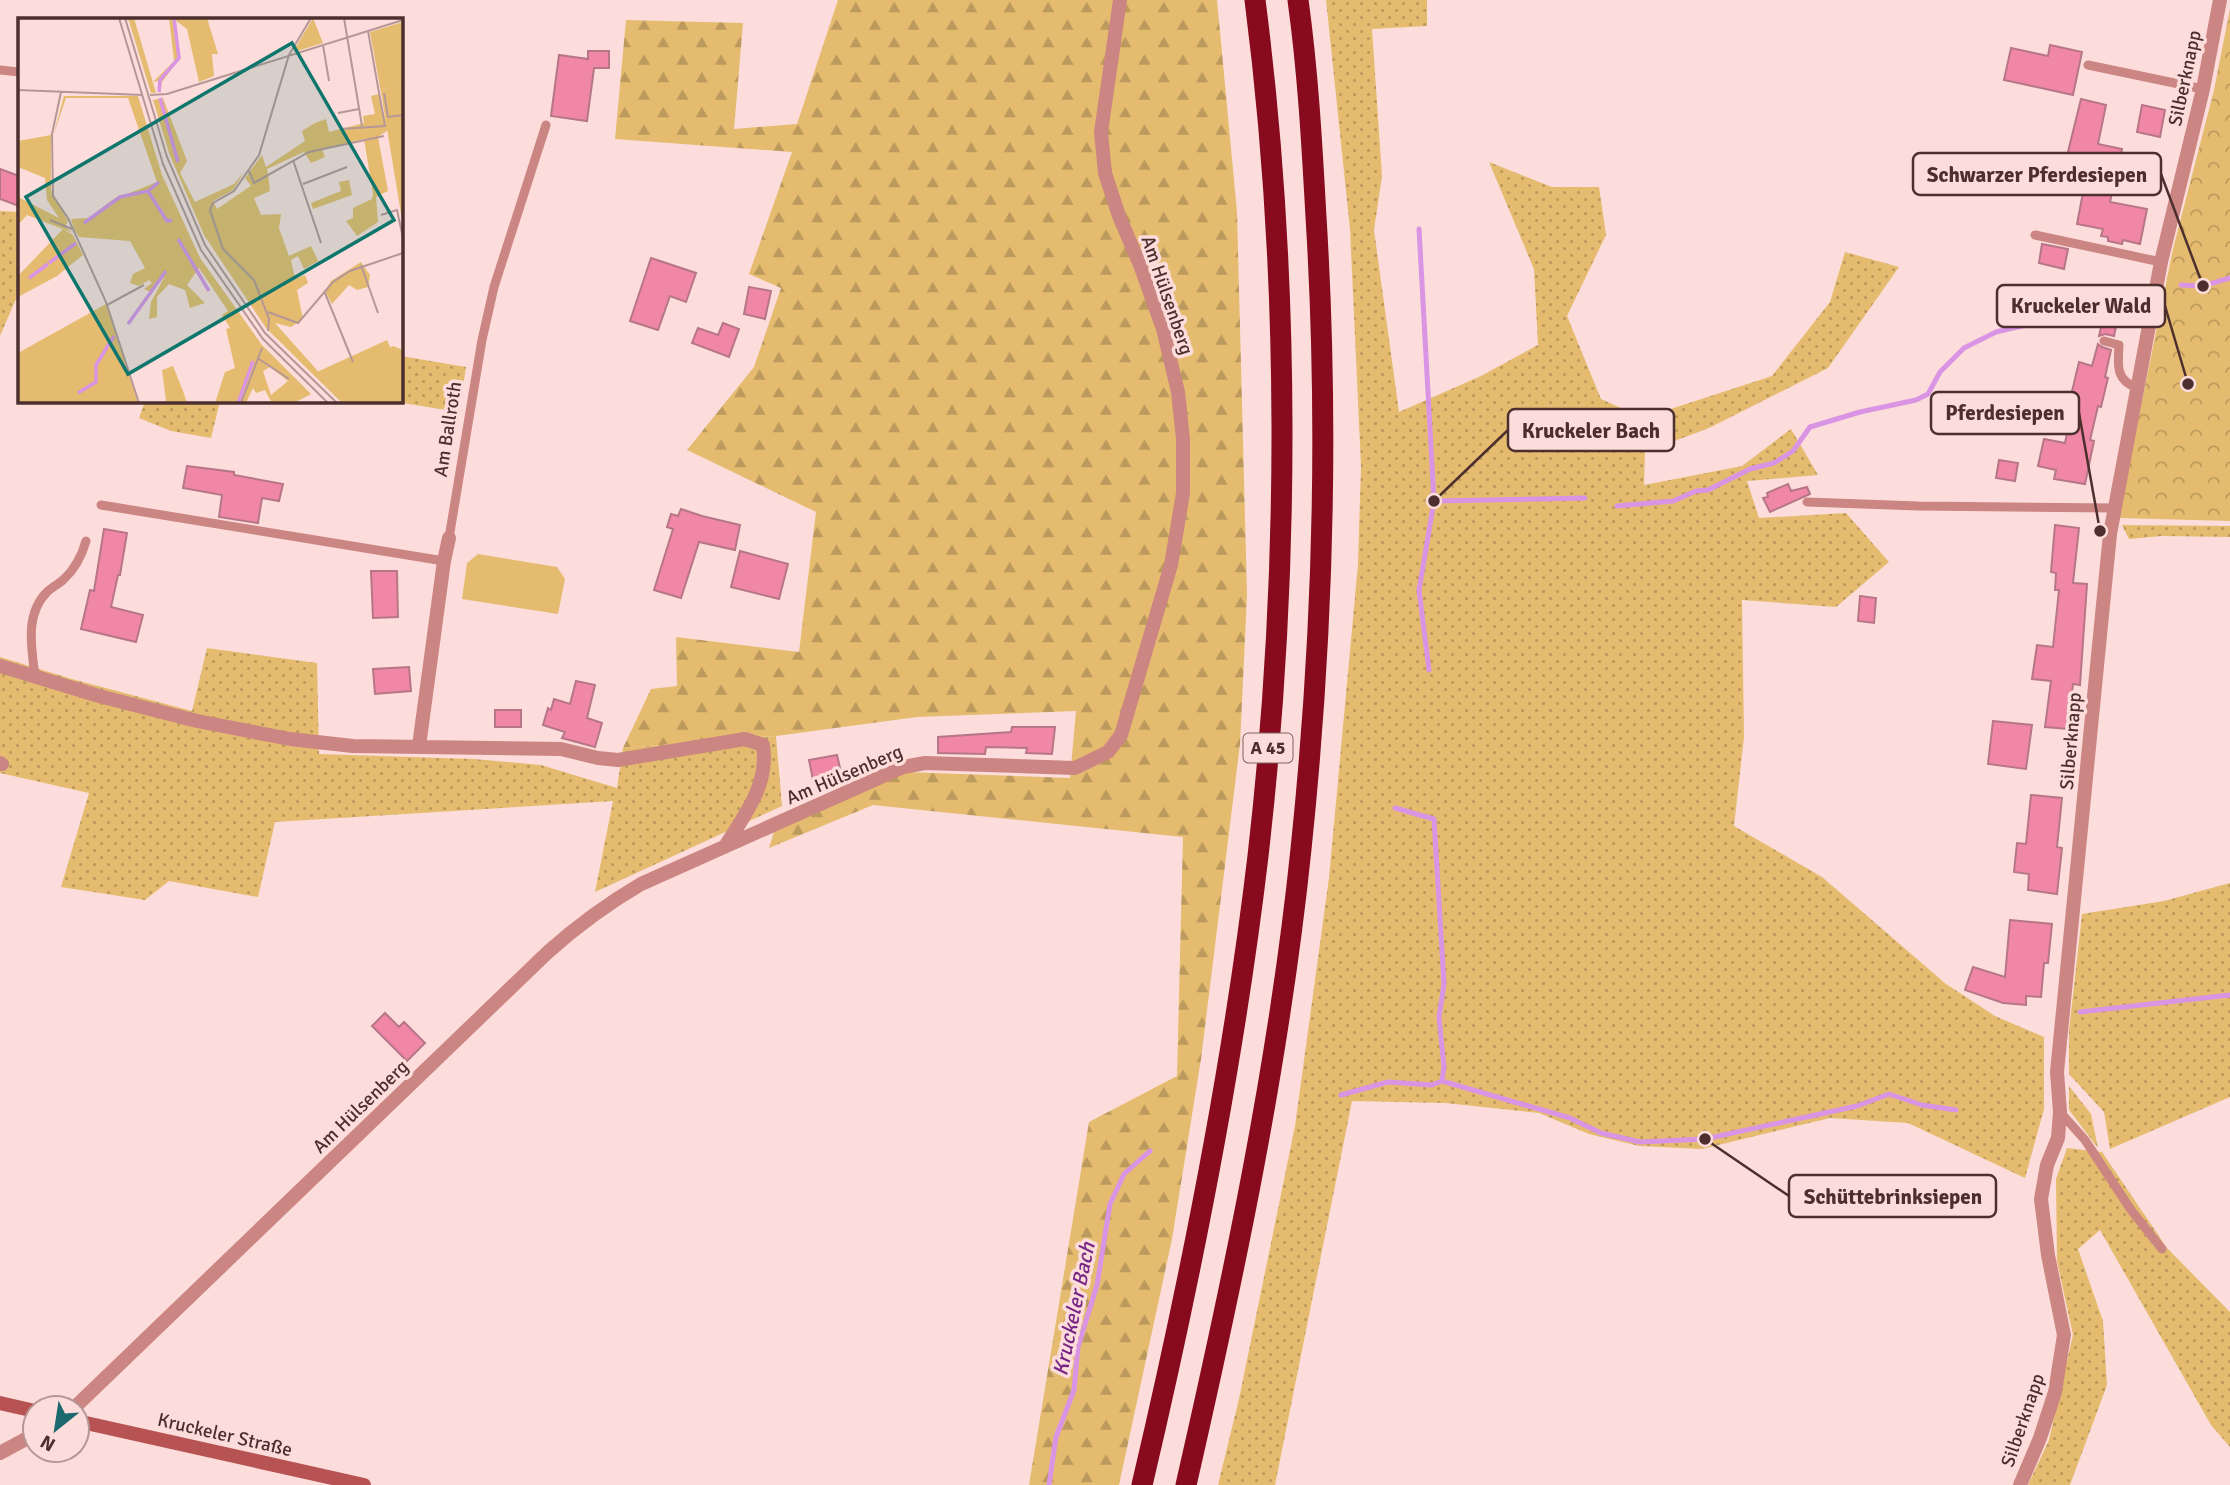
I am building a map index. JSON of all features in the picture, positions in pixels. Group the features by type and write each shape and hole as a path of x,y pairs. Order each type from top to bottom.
{"highway":[{"name":"A 45","path":"1142,1485 1194,1250 1226,1080 1258,855 1270,732 1280,532 1281,367 1272,165 1255,0"},
{"name":"A 45","path":"1186,1485 1212,1373 1266,1095 1301,851 1312,728 1322,517 1322,339 1312,145 1298,0"}],"street":[{"name":"Am Hülsenberg","path":"89,1394 577,926 641,884 903,767 925,763 1076,768 1108,752 1121,735 1171,565 1183,493 1183,439 1178,392 1163,329 1105,173 1101,132 1120,0"},
{"name":"Silberknapp","path":"2020,1485 2040,1438 2055,1392 2064,1335 2041,1199 2047,1165 2058,1138 2060,1112 2057,1072 2114,508 2161,262 2203,89 2220,0"},
{"name":"Am Ballroth","path":"419,746 449,538"},
{"path":"0,666 99,696 197,721 290,739 353,746 561,749 618,760 745,739 763,745 764,777 749,809 726,846"},
{"path":"0,1403 21,1408"},
{"name":"Kruckeler Straße","path":"91,1423 364,1485"},
{"path":"0,1453 21,1442"}],"lane":[{"path":"2088,65 2203,89"},
{"path":"0,70 18,72"},
{"name":"Am Ballroth","path":"449,538 481,340 494,287 545,125"},
{"path":"2035,234 2161,262"},
{"path":"2104,341 2119,345 2118,369 2126,384 2137,388"},
{"path":"1807,502 2114,508"},
{"path":"101,505 444,561"},
{"path":"34,677 31,625 36,609 45,593 66,577 82,555 86,541"},
{"path":"2060,1112 2085,1140 2131,1209 2162,1249"}],"green space":[{"path":"838,0 1217,0 1237,212 1247,595 1240,744 1201,1059 1172,1239 1119,1485 1029,1485 1089,1122 1177,1076 1183,837 873,805 769,848 774,832 905,772 1070,778 1076,711 917,717 776,736 623,748 651,689 677,686 676,637 799,652 816,512 687,450 754,367 781,288 749,274 792,152 615,139 626,20 743,23 734,129 797,124"},
{"path":"1326,0 1427,0 1427,26 1372,29 1382,176 1374,230 1399,412 1481,376 1538,345 1534,269 1489,162 1552,187 1599,187 1606,235 1567,316 1601,399 1643,418 1772,376 1830,302 1845,252 1899,267 1828,368 1709,428 1645,452 1644,485 1742,466 1791,429 1818,475 1747,481 1759,518 1846,513 1889,562 1836,607 1742,600 1744,737 1734,826 1822,877 1946,984 1995,1016 2044,1037 2044,1109 2025,1178 1908,1123 1830,1118 1702,1149 1639,1146 1589,1134 1539,1113 1445,1103 1352,1101 1275,1485 1218,1485 1239,1399 1295,1126 1329,878 1358,564 1361,466 1350,229"},
{"path":"2230,9 2230,521 2118,518 2173,249 2214,90"},
{"path":"0,211 18,212 18,294 0,336"},
{"path":"402,356 466,367 459,412 396,402 402,402"},
{"path":"145,402 220,402 211,438 171,431 139,418"},
{"path":"2122,525 2230,526 2230,537 2162,536 2129,539"},
{"path":"478,554 557,567 565,579 558,614 462,599 467,563"},
{"path":"207,648 317,663 319,754 474,759 541,765 617,788 623,748 776,736 782,806 595,892 613,801 275,822 258,897 169,881 145,900 61,887 89,793 0,773 0,657 192,711"},
{"path":"2230,883 2230,1097 2110,1149 2104,1112 2069,1074 2069,1031 2082,914 2164,901"},
{"path":"2069,1086 2091,1114 2098,1148 2069,1110"},
{"path":"2067,1148 2102,1152 2167,1248 2230,1312 2230,1447 2211,1425 2100,1230 2078,1249 2103,1321 2107,1385 2070,1485 2028,1485 2049,1440 2073,1335 2057,1261 2056,1179"}],"building":[{"path":"2050,45 2082,52 2073,95 2004,80 2011,48 2048,56"},
{"path":"588,51 609,51 609,68 594,68 587,121 551,116 559,55 588,59"},
{"path":"2081,99 2106,105 2098,144 2122,149 2110,202 2147,209 2140,244 2123,240 2122,244 2108,241 2108,237 2101,236 2103,229 2077,224 2086,177 2079,176 2080,172 2064,168"},
{"path":"2142,105 2165,110 2160,137 2137,132"},
{"path":"0,169 18,176 18,206 0,199"},
{"path":"2042,244 2068,249 2064,269 2039,263"},
{"path":"651,258 696,273 686,302 670,296 658,330 630,321"},
{"path":"749,287 771,291 765,319 744,314"},
{"path":"2109,294 2122,297 2114,336 2099,336"},
{"path":"723,323 739,329 729,357 692,343 698,328 718,335"},
{"path":"2098,344 2111,350 2105,377 2108,378 2090,440 2094,441 2085,484 2054,479 2056,470 2038,466 2044,439 2065,443 2072,409 2068,408 2079,362 2092,366"},
{"path":"1999,460 2018,463 2015,481 1996,478"},
{"path":"187,466 234,472 234,475 283,484 279,501 262,498 258,523 219,517 222,495 183,488"},
{"path":"1788,484 1791,491 1807,487 1810,494 1770,512 1763,498 1768,497 1767,493"},
{"path":"681,509 740,525 735,550 699,542 681,598 654,590 673,529 667,527 671,514 678,516"},
{"path":"2055,525 2079,528 2073,583 2087,584 2080,685 2073,684 2068,729 2045,727 2051,681 2032,679 2037,645 2053,647 2059,590 2055,590 2056,573 2051,572"},
{"path":"104,529 127,533 111,607 143,615 136,642 81,629 90,590 94,591"},
{"path":"740,551 788,564 779,599 731,587"},
{"path":"371,571 397,571 398,617 373,618"},
{"path":"1860,596 1876,598 1874,623 1858,621"},
{"path":"409,667 411,691 375,694 373,669"},
{"path":"576,681 595,685 587,718 602,723 595,747 562,738 565,732 543,725 554,699 570,704"},
{"path":"495,710 521,710 521,727 495,727"},
{"path":"1993,721 2032,725 2026,769 1988,764"},
{"path":"1012,727 1055,727 1052,754 1026,753 1027,748 986,747 985,754 938,753 938,737 1011,732"},
{"path":"837,755 841,772 813,780 809,760"},
{"path":"2031,795 2062,798 2057,847 2062,848 2057,894 2028,890 2029,874 2014,872 2017,843 2026,844"},
{"path":"2010,920 2052,924 2041,997 2026,996 2026,1005 2003,1003 1965,990 1973,967 2005,977"},
{"path":"385,1013 399,1027 404,1022 425,1043 407,1061 372,1026"}],"waterway":[{"name":"Kruckeler Bach","path":"1419,229 1434,501 1419,590 1429,670"},
{"path":"2181,285 2203,286 2230,278"},
{"path":"1617,506 1673,501 1696,491 1708,490 1750,469 1774,463 1793,451 1810,427 1860,412 1916,400 1928,394 1940,372 1964,348 1996,332 2043,321 2051,314"},
{"path":"1434,501 1585,498"},
{"name":"Kruckeler Bach","path":"1341,1095 1388,1082 1432,1085 1442,1081 1444,1067 1439,1017 1444,984 1434,819 1395,808"},
{"path":"2080,1012 2230,995"},
{"path":"1442,1081 1570,1118 1601,1133 1640,1142 1705,1139 1857,1106 1889,1094 1922,1105 1956,1110"},
{"name":"Kruckeler Bach","path":"1049,1485 1056,1437 1074,1390 1078,1347 1097,1285 1110,1204 1124,1174 1150,1151"}],"place":[{"name":"Schwarzer Pferdesiepen","path":"2203,286"},
{"name":"Kruckeler Wald","path":"2188,384"},
{"name":"Kruckeler Bach","path":"1434,501"},
{"name":"Pferdesiepen","path":"2100,531"},
{"name":"Schüttebrinksiepen","path":"1705,1139"}]}
